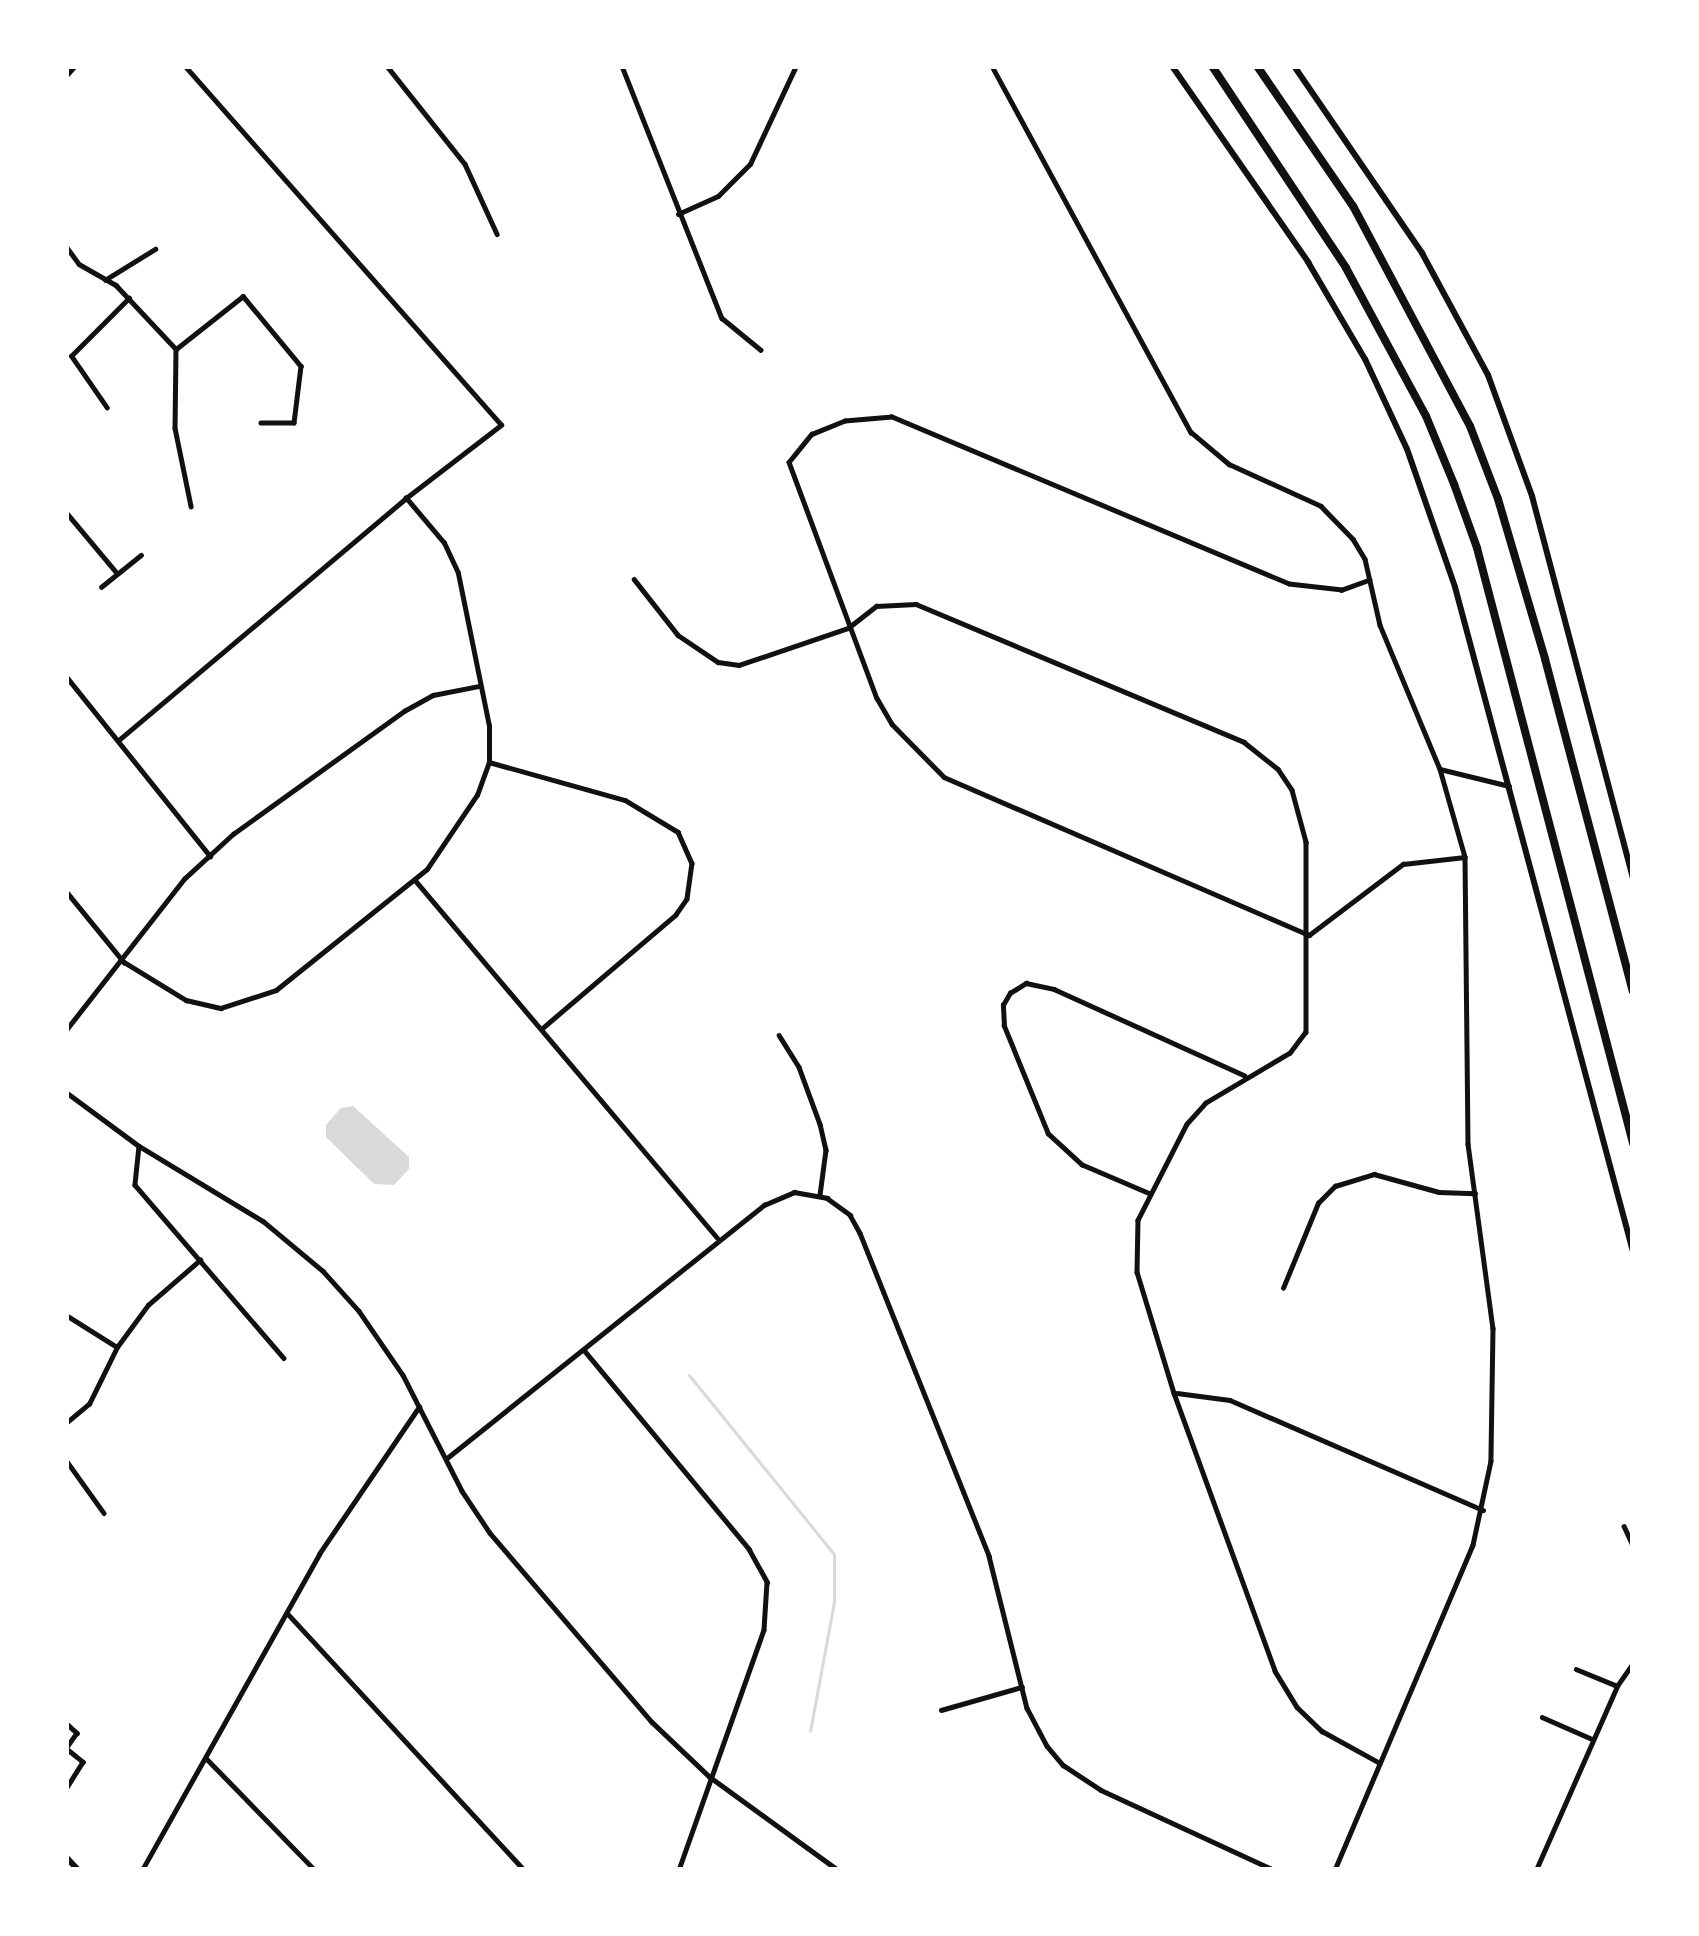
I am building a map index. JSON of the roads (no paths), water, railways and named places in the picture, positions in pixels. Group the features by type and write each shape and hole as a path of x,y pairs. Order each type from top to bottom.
{"highway":[{"path":"1212,66 1367,304 1426,416 1454,484 1483,569 1633,1143"},
{"path":"1257,66 1363,224 1470,426 1498,499 1546,659 1633,992"}],"main road":[{"path":"66,75 75,66"},
{"path":"1172,66 1308,262 1388,406 1438,531 1633,1252"},
{"path":"1294,66 1422,253 1488,375 1532,496 1633,879"},
{"path":"66,1857 78,1870"}],"street":[{"path":"120,740 406,498 501,425 418,338 185,66"},
{"path":"387,66 465,164 497,234"},
{"path":"622,66 722,318 761,350"},
{"path":"678,214 718,196 750,164 796,66"},
{"path":"992,66 1191,431 1229,464 1330,513 1365,559 1380,625 1440,769 1465,857 1468,1144 1494,1356 1495,1406 1483,1510 1335,1870"},
{"path":"66,246 79,264 129,298 176,350 175,428 190,506"},
{"path":"105,280 155,248"},
{"path":"176,350 243,296 301,366 294,423 261,423"},
{"path":"107,408 71,356 129,298"},
{"path":"1309,935 944,777 892,724 848,628 811,529 790,455 812,434 873,415 917,423 1289,584 1342,590 1370,580"},
{"path":"66,891 124,962 167,991 204,1006 256,1000 276,991 414,879 452,838 489,762 489,726 458,573 435,530 406,498"},
{"path":"66,512 117,573"},
{"path":"101,587 141,555"},
{"path":"634,579 678,635 718,662 757,663 848,628 877,606 916,604 1156,703 1264,755 1285,780 1300,811 1306,842 1306,1032 1290,1052 1206,1103 1187,1124 1138,1220 1137,1272 1174,1393 1286,1691 1322,1731 1380,1763"},
{"path":"66,676 211,856"},
{"path":"66,1030 124,962 184,879 211,856 322,766 404,710 433,695 479,686"},
{"path":"489,762 625,800 678,832 692,863 687,898 676,914 543,1028"},
{"path":"1440,769 1509,786"},
{"path":"1309,935 1403,864 1465,857"},
{"path":"414,879 717,1238"},
{"path":"1150,1194 1082,1165 1048,1133 1004,1026 1003,1005 1010,993 1027,983 1054,989 1245,1076"},
{"path":"779,1035 810,1092 823,1137 820,1195"},
{"path":"66,1092 139,1146 263,1221 322,1271 359,1311 420,1406 490,1533 652,1722 710,1777 834,1869"},
{"path":"139,1146 135,1185 284,1358"},
{"path":"1283,1288 1318,1203 1335,1186 1374,1174 1439,1192 1475,1192"},
{"path":"447,1458 717,1238 778,1198 794,1192 820,1195 850,1215 860,1233 989,1556 1022,1688 1047,1746 1081,1779 1274,1870"},
{"path":"66,1423 88,1404 117,1347 148,1306 200,1260"},
{"path":"66,1315 117,1347"},
{"path":"583,1349 749,1550 767,1582 764,1630 679,1870"},
{"path":"1174,1393 1230,1400 1483,1510"},
{"path":"142,1870 319,1554 420,1406"},
{"path":"66,1460 104,1513"},
{"path":"1624,1526 1633,1545"},
{"path":"287,1613 524,1870"},
{"path":"1536,1870 1617,1686 1633,1663"},
{"path":"1576,1669 1617,1686"},
{"path":"941,1710 1022,1688"},
{"path":"1542,1717 1593,1739"},
{"path":"66,1724 77,1733 67,1748 83,1762 66,1789"},
{"path":"205,1757 230,1777 315,1870"}],"waterway":[{"path":"689,1375 834,1554 834,1602 810,1731"}]}
